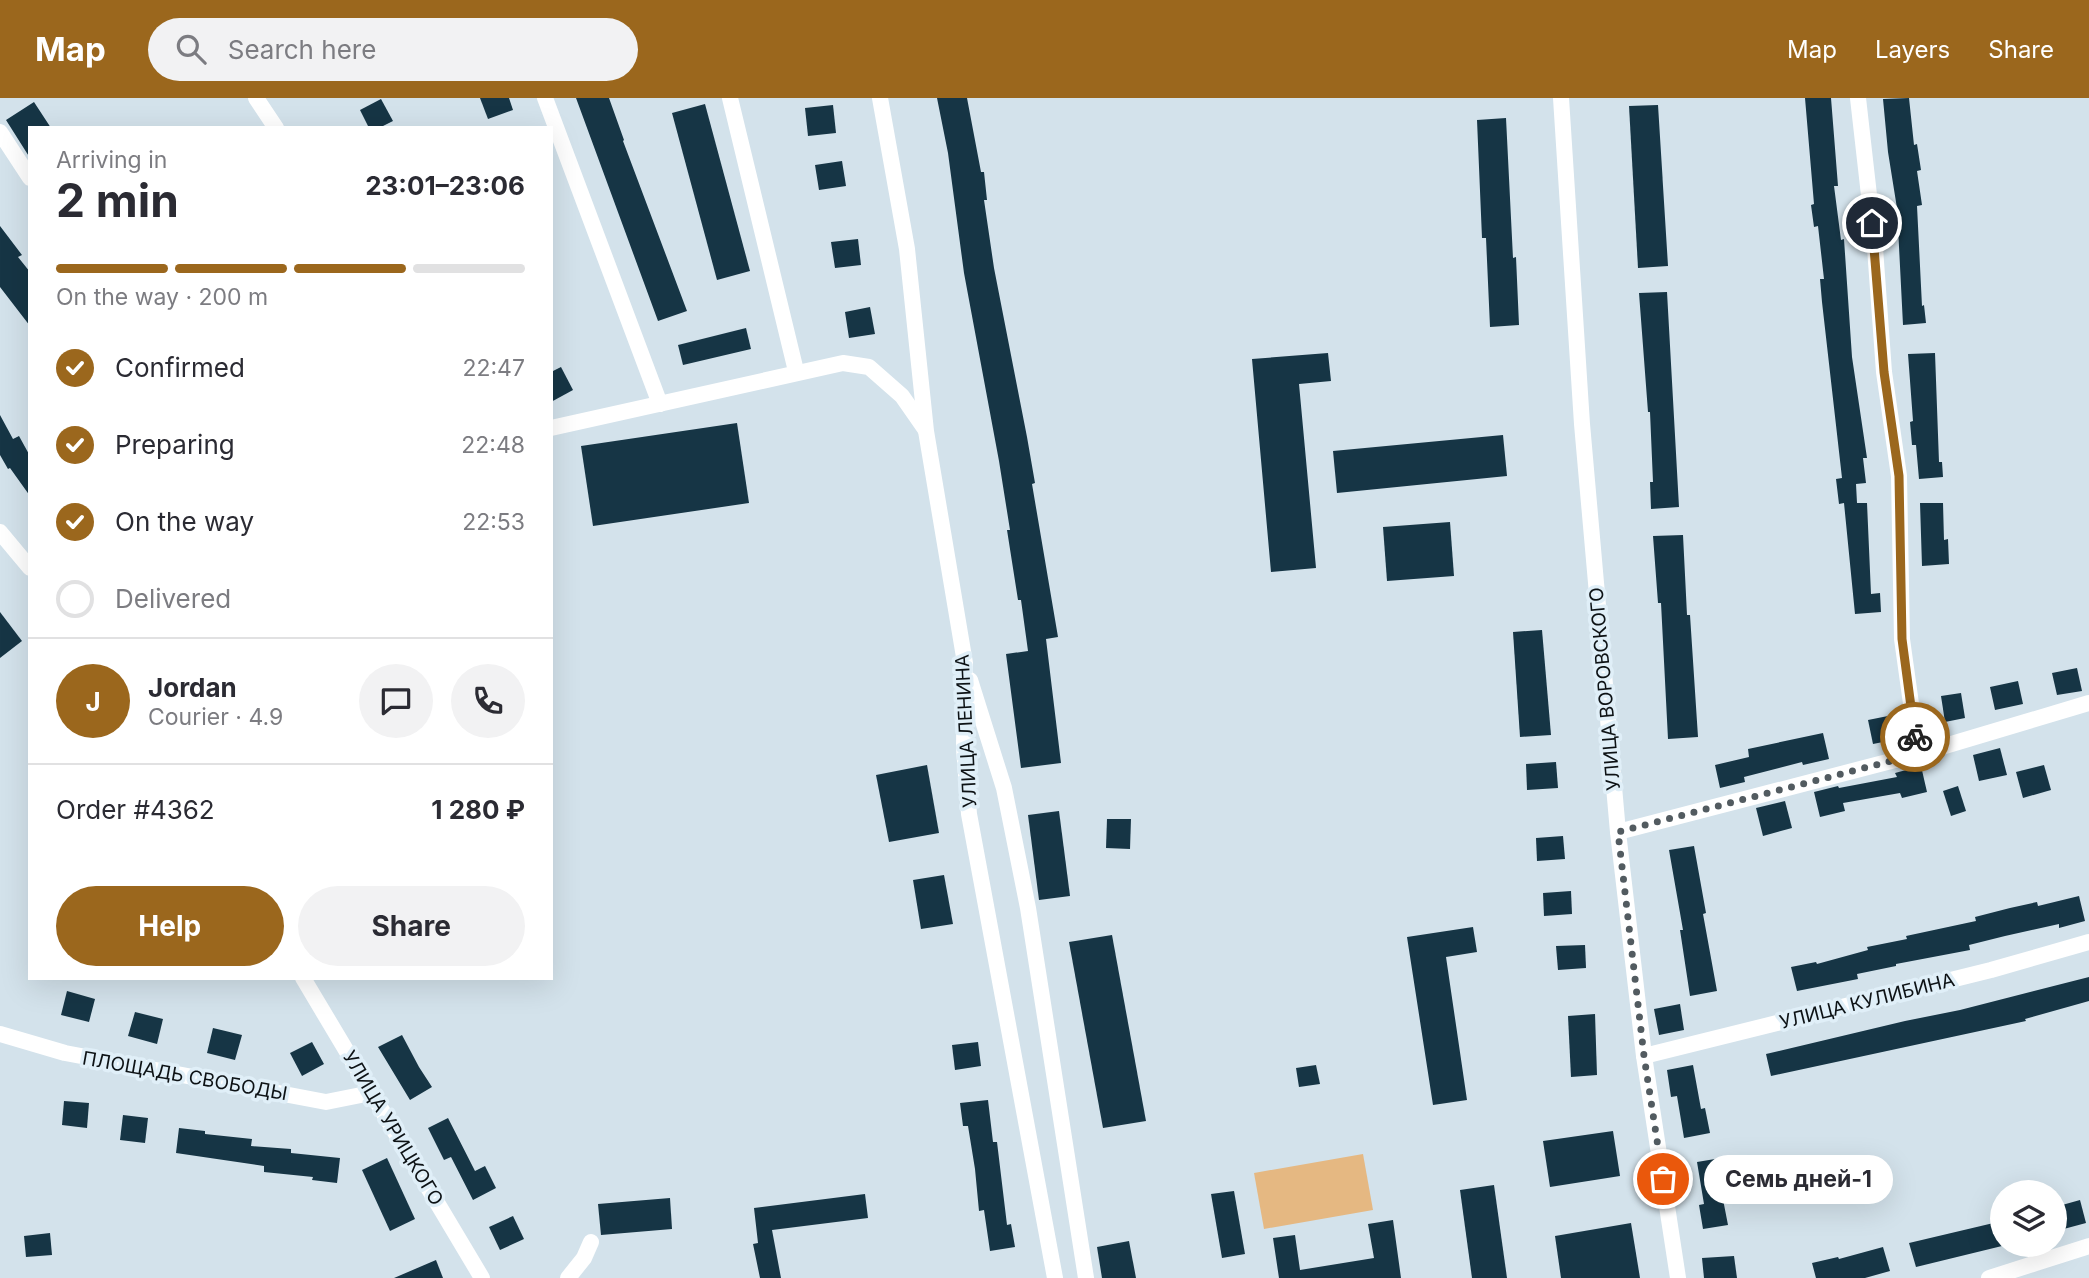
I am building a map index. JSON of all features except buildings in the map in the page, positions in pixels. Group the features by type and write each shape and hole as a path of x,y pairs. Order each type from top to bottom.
{"street":[{"path":"256,98 275,126"},
{"path":"545,98 660,404"},
{"path":"730,98 796,372"},
{"name":"УЛИЦА ЛЕНИНА","path":"880,98 907,249 926,431 965,663 964,748 969,814 1055,1278"},
{"name":"УЛИЦА ВОРОВСКОГО","path":"1561,98 1582,424 1618,832 1644,1056 1678,1278"},
{"path":"1858,98 1875,248 1884,372 1899,476 1902,639 1918,754"},
{"path":"0,132 28,175"},
{"path":"553,428 843,363 869,367 902,396 926,431"},
{"path":"0,532 28,566"},
{"path":"965,663 1004,788 1028,908 1086,1278"},
{"path":"1618,832 1918,754 2089,703"},
{"name":"УЛИЦА КУЛИБИНА","path":"1644,1056 1991,970 2089,942"},
{"name":"УЛИЦА УРИЦКОГО","path":"304,980 482,1278"},
{"name":"ПЛОЩАДЬ СВОБОДЫ","path":"0,1034 65,1053 326,1102 371,1093"},
{"path":"568,1278 584,1258 591,1242"},
{"path":"1989,1278 2089,1246"}],"shaded area":[{"path":"1363,1154 1373,1210 1264,1229 1254,1173"}],"way so far":[{"path":"1663,1179 1644,1056 1618,832 1918,754 1915,737"}],"place":[{"name":"Семь дней-1","path":"1663,1179"}],"route":[{"path":"1872,223 1884,372 1899,476 1902,639 1915,737"}]}
